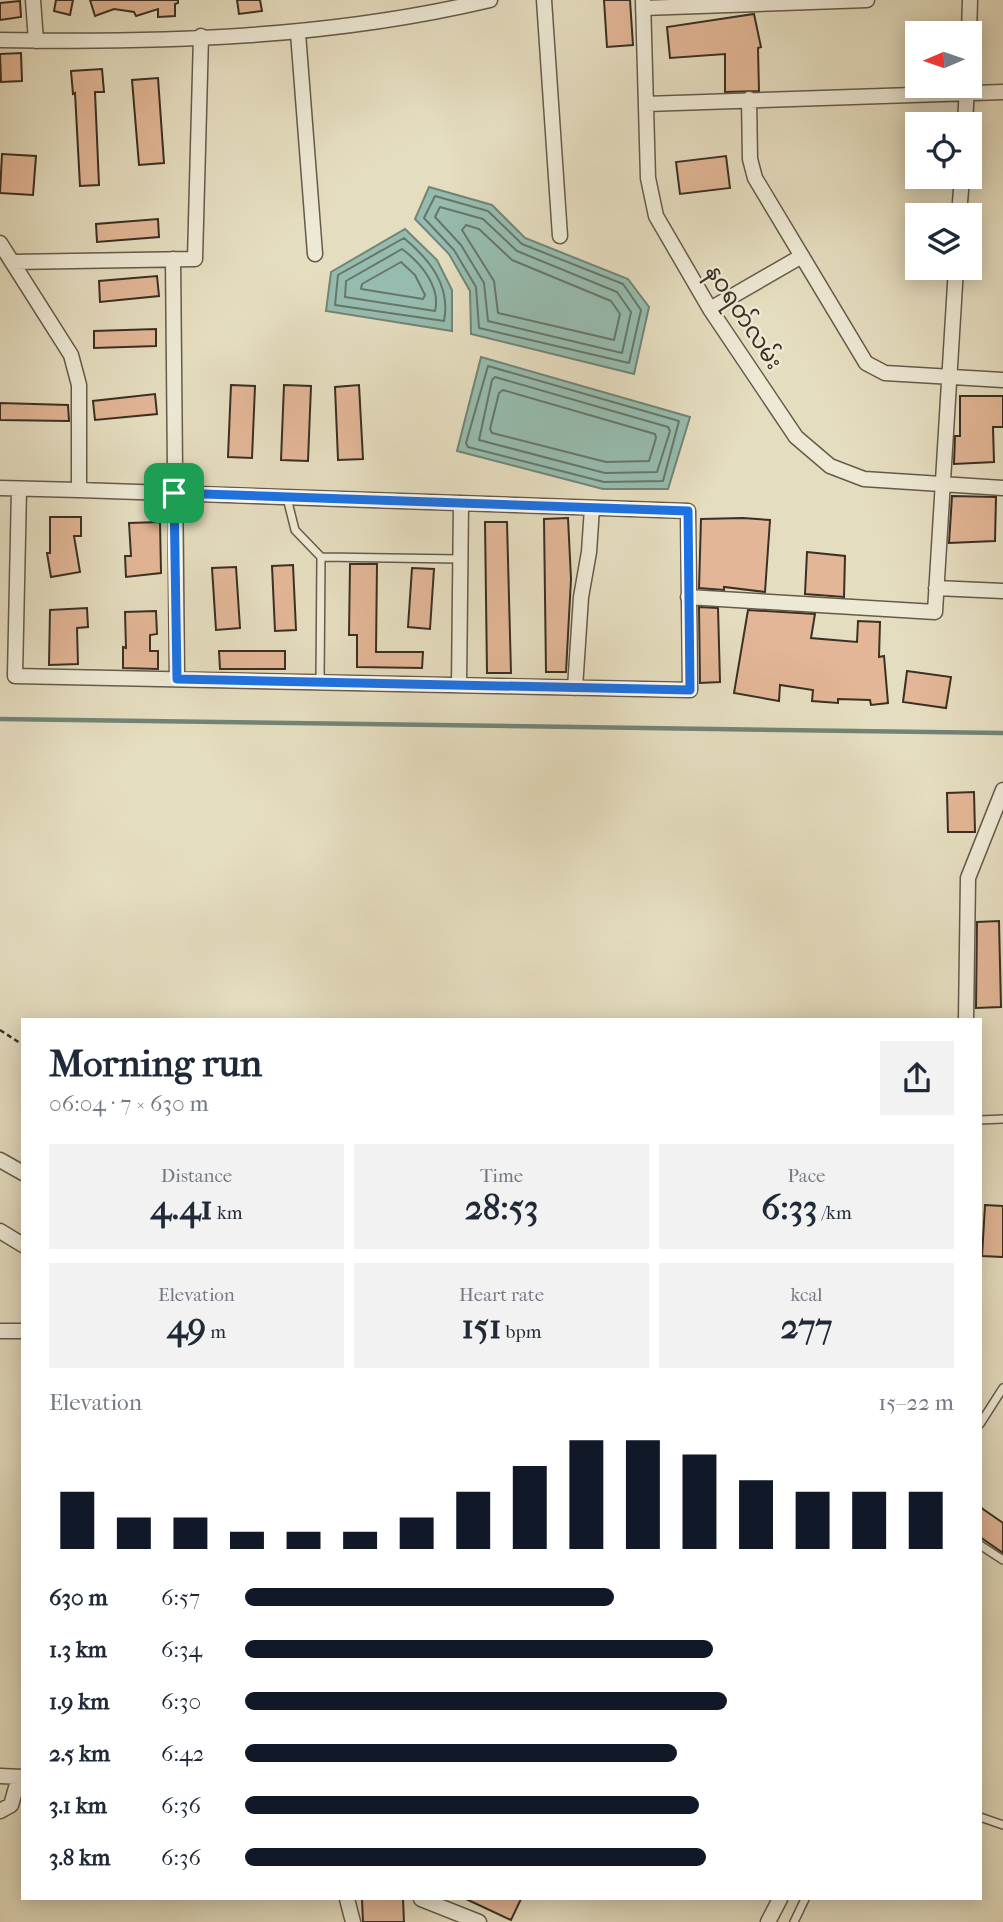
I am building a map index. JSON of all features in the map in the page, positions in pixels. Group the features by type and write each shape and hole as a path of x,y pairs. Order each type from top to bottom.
{"street":[{"path":"33,0 36,41"},
{"path":"0,40 298,33 366,25 490,0"},
{"path":"544,0 560,236"},
{"path":"643,4 867,0"},
{"path":"970,21 971,0"},
{"name":"နဝရတ်လမ်း","path":"643,4 648,178 656,216 710,309 796,437 830,466 864,479 1003,488"},
{"path":"298,33 315,254"},
{"path":"12,262 195,259 201,36"},
{"path":"982,90 1003,92"},
{"path":"646,104 905,91"},
{"path":"749,99 750,159 755,178 866,363 885,373 1003,380"},
{"path":"0,243 71,355 79,386 79,490"},
{"path":"710,309 802,256"},
{"path":"173,259 177,679"},
{"path":"688,597 935,612 955,280"},
{"path":"0,488 688,511 690,690 15,676 19,489"},
{"path":"459,685 461,503"},
{"path":"575,688 581,597 589,552 592,508"},
{"path":"936,588 1003,591"},
{"path":"966,1018 968,878 1003,790"},
{"path":"0,1160 21,1171"},
{"path":"0,1231 21,1244"},
{"path":"0,1331 21,1331"},
{"path":"0,1776 21,1777 11,1805 0,1811"},
{"path":"347,1900 353,1922"},
{"path":"424,1900 479,1922"},
{"path":"768,1922 779,1900"}],"lane":[{"path":"287,497 295,530 321,557 320,682"},
{"path":"321,557 460,559"},
{"path":"982,1120 1003,1119"},
{"path":"982,1421 1003,1388"},
{"path":"995,1400 1003,1405"},
{"path":"982,1546 1003,1560"},
{"path":"982,1818 1003,1825"},
{"path":"794,1922 805,1900"}],"path":[{"path":"0,1030 21,1044"}],"water":[{"path":"429,187 492,205 525,238 628,279 649,307 634,374 471,334 470,291 449,254 415,219"},
{"path":"405,229 437,260 452,290 452,331 326,311 331,272"},
{"path":"481,357 690,417 668,489 603,489 457,451"}],"building":[{"path":"56,0 73,0 70,15 54,11"},
{"path":"90,0 178,0 178,3 175,4 175,16 158,17 158,9 136,16 134,12 114,9 95,16"},
{"path":"237,0 260,0 262,11 239,14"},
{"path":"604,0 630,0 633,45 607,47"},
{"path":"20,1 21,17 0,20 0,3"},
{"path":"754,14 761,47 758,48 759,91 725,92 725,54 670,58 667,27"},
{"path":"21,53 22,81 1,82 0,54"},
{"path":"102,69 104,92 95,92 99,185 80,186 75,93 73,94 71,71"},
{"path":"158,78 164,163 139,165 132,80"},
{"path":"2,154 36,156 33,195 0,193"},
{"path":"726,156 730,188 680,194 676,162"},
{"path":"158,219 159,237 97,242 96,224"},
{"path":"157,276 159,296 100,302 99,281"},
{"path":"156,329 156,346 94,348 94,331"},
{"path":"231,385 255,386 252,458 228,457"},
{"path":"284,385 311,386 308,461 281,460"},
{"path":"359,385 363,459 338,460 335,387"},
{"path":"155,394 157,414 95,420 93,401"},
{"path":"960,396 1003,396 1003,427 993,427 994,462 954,464 955,436 960,436"},
{"path":"0,403 68,405 69,421 0,420"},
{"path":"952,496 996,497 995,541 949,543"},
{"path":"50,517 81,517 81,536 74,536 80,572 51,577 47,553 50,553"},
{"path":"568,518 571,579 566,672 546,672 544,519"},
{"path":"701,519 770,520 765,592 724,587 724,590 699,588"},
{"path":"160,522 161,573 126,577 125,556 131,556 129,523"},
{"path":"485,522 507,522 511,673 487,673"},
{"path":"807,552 845,556 844,597 805,594"},
{"path":"350,564 377,564 376,652 423,652 422,668 357,667 357,635 349,635"},
{"path":"293,565 296,630 275,631 272,566"},
{"path":"236,567 240,628 216,630 212,568"},
{"path":"412,568 434,569 430,629 408,627"},
{"path":"699,607 718,608 720,682 700,683"},
{"path":"87,608 88,627 77,628 78,664 49,665 50,610"},
{"path":"748,610 815,614 811,638 857,642 858,621 880,622 879,657 884,656 888,703 871,705 870,700 838,699 838,703 812,701 813,690 780,685 779,701 734,693"},
{"path":"156,611 157,634 150,635 150,651 158,651 158,669 123,668 123,647 126,648 125,612"},
{"path":"219,651 285,651 285,669 220,669"},
{"path":"907,671 951,677 946,708 903,702"},
{"path":"974,792 975,832 948,832 947,793"},
{"path":"999,921 1001,1007 976,1008 977,922"},
{"path":"985,1205 1003,1206 1003,1257 982,1256"},
{"path":"982,1508 1003,1523 1003,1553 982,1538"},
{"path":"362,1900 403,1900 404,1922 363,1922"},
{"path":"468,1900 521,1900 511,1920"}],"waterway":[{"path":"0,719 1003,733"}],"route":[{"path":"174,493 688,511 690,690 177,679 174,493"}]}
